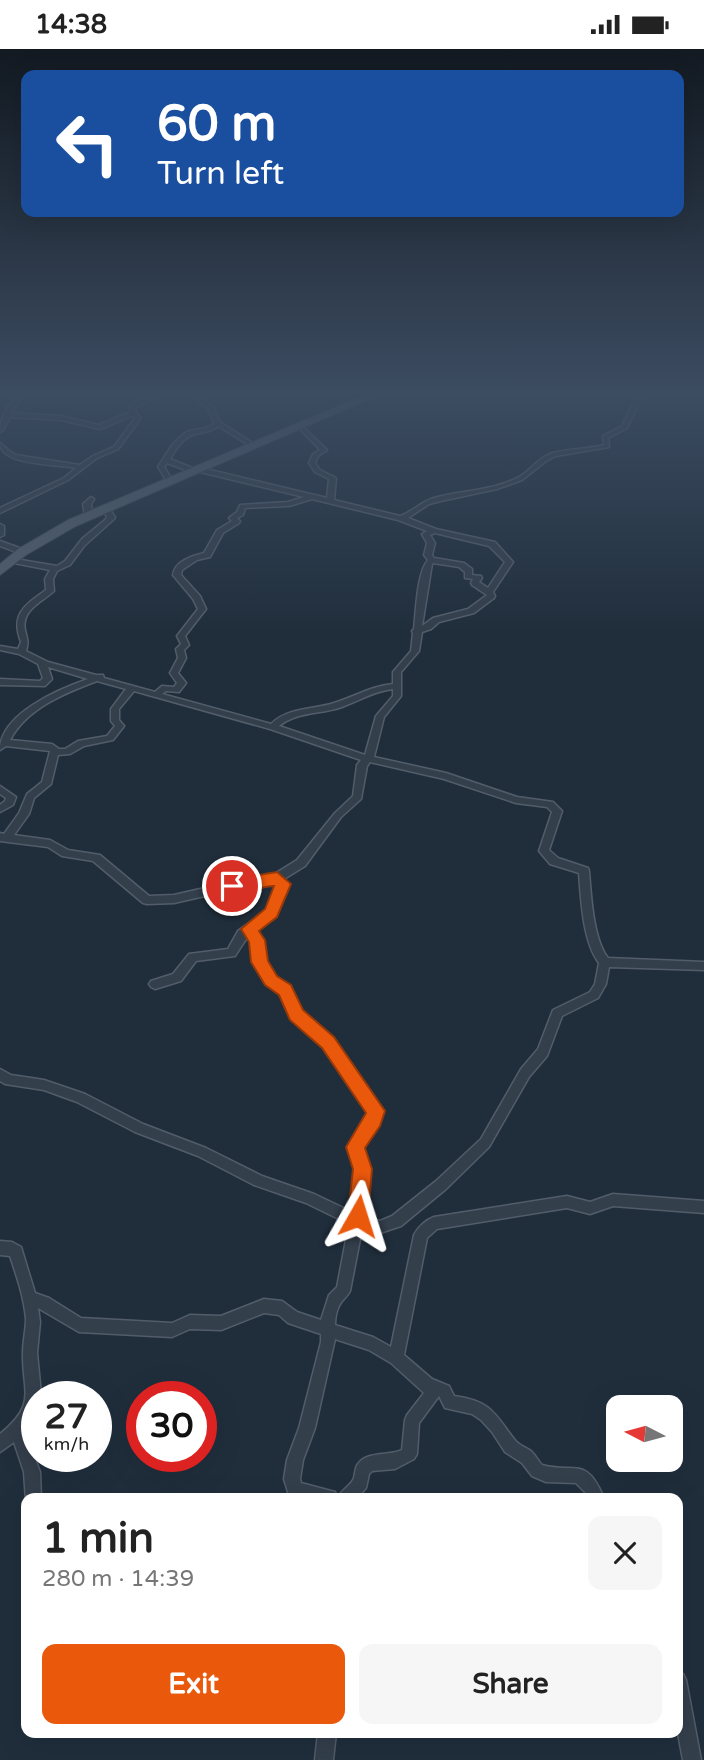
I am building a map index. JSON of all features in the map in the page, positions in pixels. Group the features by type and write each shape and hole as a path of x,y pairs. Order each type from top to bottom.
{"main road":[{"path":"0,571 14,555 89,516 193,471"}],"street":[{"path":"0,511 78,471"},
{"path":"163,471 168,478 164,483"},
{"path":"198,471 400,518 434,531 492,544 502,553 509,562 489,592 490,598 471,611 436,620 428,627 416,631"},
{"path":"317,471 333,478 330,502"},
{"path":"400,518 408,517 426,504 510,483 532,471"},
{"path":"276,505 279,502 276,494 283,492"},
{"path":"157,694 165,688 176,690 181,683 174,673 182,659 180,649 185,645 181,636 202,609 197,598 177,575 178,569 194,558 207,555 220,531 236,521 233,518 240,513 242,506 289,505 310,497"},
{"path":"89,516 87,504 91,499"},
{"path":"0,543 14,555 54,569 69,563 80,545 104,527 111,517 107,508"},
{"path":"0,526 0,535"},
{"path":"434,531 426,534 431,543 428,554 432,560 461,565 469,571 469,576 478,578 475,583 479,587 489,592"},
{"path":"30,796 24,814 4,837 50,844 66,853 96,859 147,901 174,899 277,878 301,863 338,815 358,797 366,759 374,744 383,710 395,701 397,672 415,651 428,564 432,560"},
{"path":"21,652 25,642 18,622 21,612 50,591 49,579 54,569"},
{"path":"0,648 21,652 42,663 273,727 366,759 446,776 512,799 555,807 544,851 554,861 584,871 597,956 605,962 704,966"},
{"path":"0,682 42,684 48,679 42,663"},
{"path":"0,810 10,803 30,796 46,784 54,752 52,747 3,745 15,725 50,697 69,686 100,677"},
{"path":"273,727 286,717 335,706 368,690 395,686"},
{"path":"54,752 66,752 81,743 115,736 120,726 115,721 115,709 133,687"},
{"path":"0,789 11,797 10,803"},
{"path":"155,984 177,978 193,957 231,953 242,934 271,913 283,884 277,878"},
{"path":"249,929 257,940 259,962 271,981 285,990 296,1015 328,1042 375,1111 374,1120 355,1147 362,1169 343,1291 334,1300 327,1330 328,1342 307,1428 295,1460 292,1479 295,1489 310,1493"},
{"path":"0,1074 9,1080 44,1085 81,1098 139,1128 202,1152 259,1181 309,1198 356,1221 380,1227 396,1221 441,1185 485,1143 525,1073 543,1052 557,1013 594,995 600,984 605,962"},
{"path":"396,1358 421,1235 434,1223 567,1202 590,1208 613,1200 704,1207"},
{"path":"0,1248 16,1252 30,1298 33,1322 30,1353 34,1394 31,1408 17,1430 0,1444"},
{"path":"30,1298 44,1303 79,1325 178,1330 190,1322 221,1323 264,1306 282,1308 293,1318 320,1324 327,1330 373,1344 396,1358 425,1384 432,1395 412,1420 409,1454 395,1461 368,1464 361,1483 351,1493"},
{"path":"425,1384 444,1391 450,1403 482,1411 495,1420 510,1447 526,1458 536,1470 550,1475 565,1473 582,1478 591,1485 594,1493"},
{"path":"17,1430 32,1472 33,1493"},
{"path":"683,1712 692,1760"},
{"path":"324,1760 326,1738"}],"route":[{"path":"232,886 253,885 277,878 283,884 271,913 249,929 257,940 259,962 271,981 285,990 296,1015 328,1042 376,1113 355,1147 362,1164 358,1216"}]}
